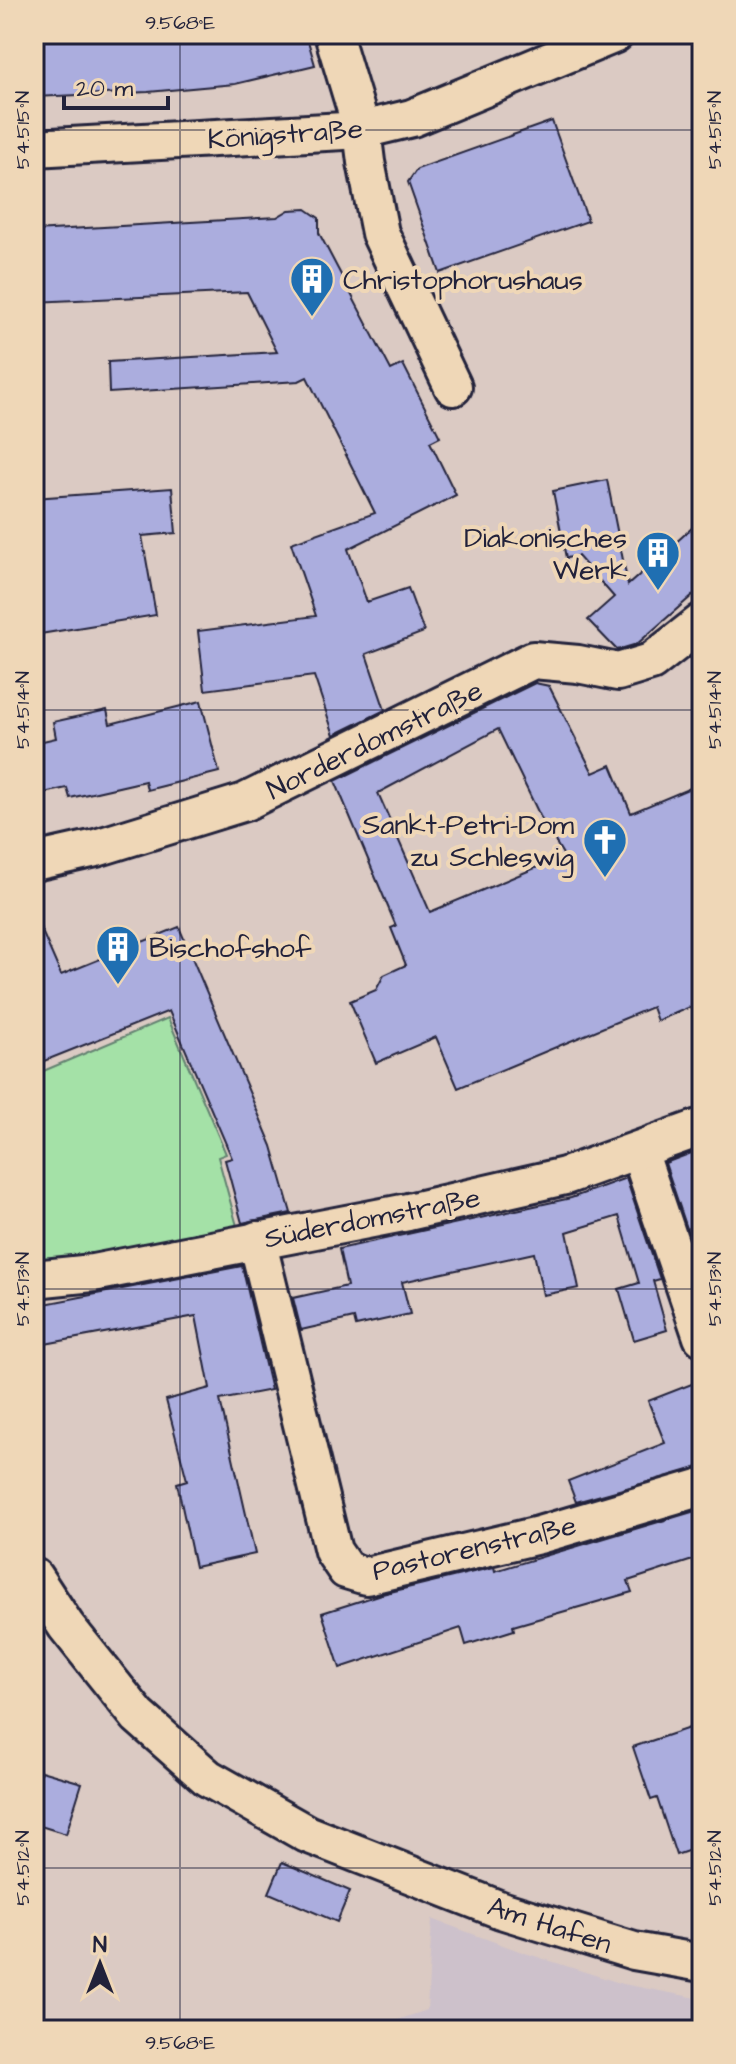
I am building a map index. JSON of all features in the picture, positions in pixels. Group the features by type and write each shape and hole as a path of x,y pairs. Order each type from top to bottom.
{"street":[{"path":"333,34 362,130 380,233 453,387"},
{"name":"Königstraße","path":"34,148 362,130 412,118 615,34"},
{"name":"Norderdomstraße","path":"34,862 96,848 245,802 533,660 618,672 651,662 702,622"},
{"name":"Süderdomstraße","path":"34,1279 93,1273 408,1212 565,1176 702,1127"},
{"path":"639,1151 702,1337"},
{"name":"Pastorenstraße","path":"257,1240 333,1551 346,1570 366,1576 380,1573 539,1535 702,1487"},
{"name":"Am Hafen","path":"34,1577 66,1626 138,1716 208,1778 307,1834 501,1910 634,1951 702,1963"}],"shaded area":[{"path":"432,1919 623,1984 702,1999 702,2030 381,2030 380,2026 427,2010"}],"green space":[{"path":"168,1018 226,1154 218,1157 237,1226 34,1265 34,1075"}],"building":[{"path":"34,34 306,34 315,65 235,84 34,97"},
{"path":"552,121 588,221 440,273 408,182 417,169"},
{"path":"306,209 319,218 319,233 391,370 403,364 440,437 430,442 456,495 348,549 367,602 408,588 424,632 366,654 385,710 334,735 314,676 205,690 198,631 316,616 291,543 375,513 307,377 299,381 109,393 108,362 277,352 247,292 34,302 34,231 277,217 289,210"},
{"path":"607,480 628,585 702,519 702,587 637,644 617,650 588,620 614,597 578,556 566,558 553,491"},
{"path":"172,488 176,533 142,536 156,615 34,635 34,498"},
{"name":"Sankt-Petri-Dom zu Schleswig","path":"535,683 549,686 593,773 611,765 631,813 695,786 702,803 702,1002 657,1021 652,1007 458,1088 436,1037 376,1063 350,1001 376,990 384,975 406,965 391,928 396,926 335,781","holes":["498,729 540,816 564,856 430,912 378,793"]},
{"path":"201,701 219,772 147,790 145,781 70,798 67,788 34,795 34,743 56,738 53,722 107,710 110,724"},
{"path":"34,913 61,975 179,927 272,1146 291,1213 242,1223 225,1160 232,1158 169,1011 34,1065"},
{"path":"702,1149 702,1266 700,1267 665,1163"},
{"path":"626,1178 660,1279 653,1281 667,1330 634,1340 619,1289 639,1283 619,1216 567,1232 579,1288 543,1295 534,1253 402,1282 410,1314 356,1326 354,1318 301,1330 293,1298 347,1286 339,1249 571,1198"},
{"path":"242,1266 271,1390 220,1400 255,1554 195,1567 177,1483 187,1480 166,1400 210,1388 196,1316 34,1346 34,1306"},
{"path":"702,1380 702,1467 576,1502 568,1481 665,1443 648,1401"},
{"path":"702,1509 702,1557 628,1581 632,1592 513,1626 514,1630 466,1645 461,1628 340,1668 322,1613 382,1594 494,1567 495,1571"},
{"path":"695,1726 702,1747 702,1846 676,1855 657,1798 651,1800 633,1747"},
{"path":"41,1771 82,1783 66,1834 34,1824 34,1793"},
{"path":"282,1862 350,1891 337,1922 269,1893"}],"place":[{"name":"Christophorushaus","path":"312,318"},
{"name":"Diakonisches Werk","path":"658,592"},
{"name":"Sankt-Petri-Dom zu Schleswig","path":"605,879"},
{"name":"Bischofshof","path":"118,986"}]}
